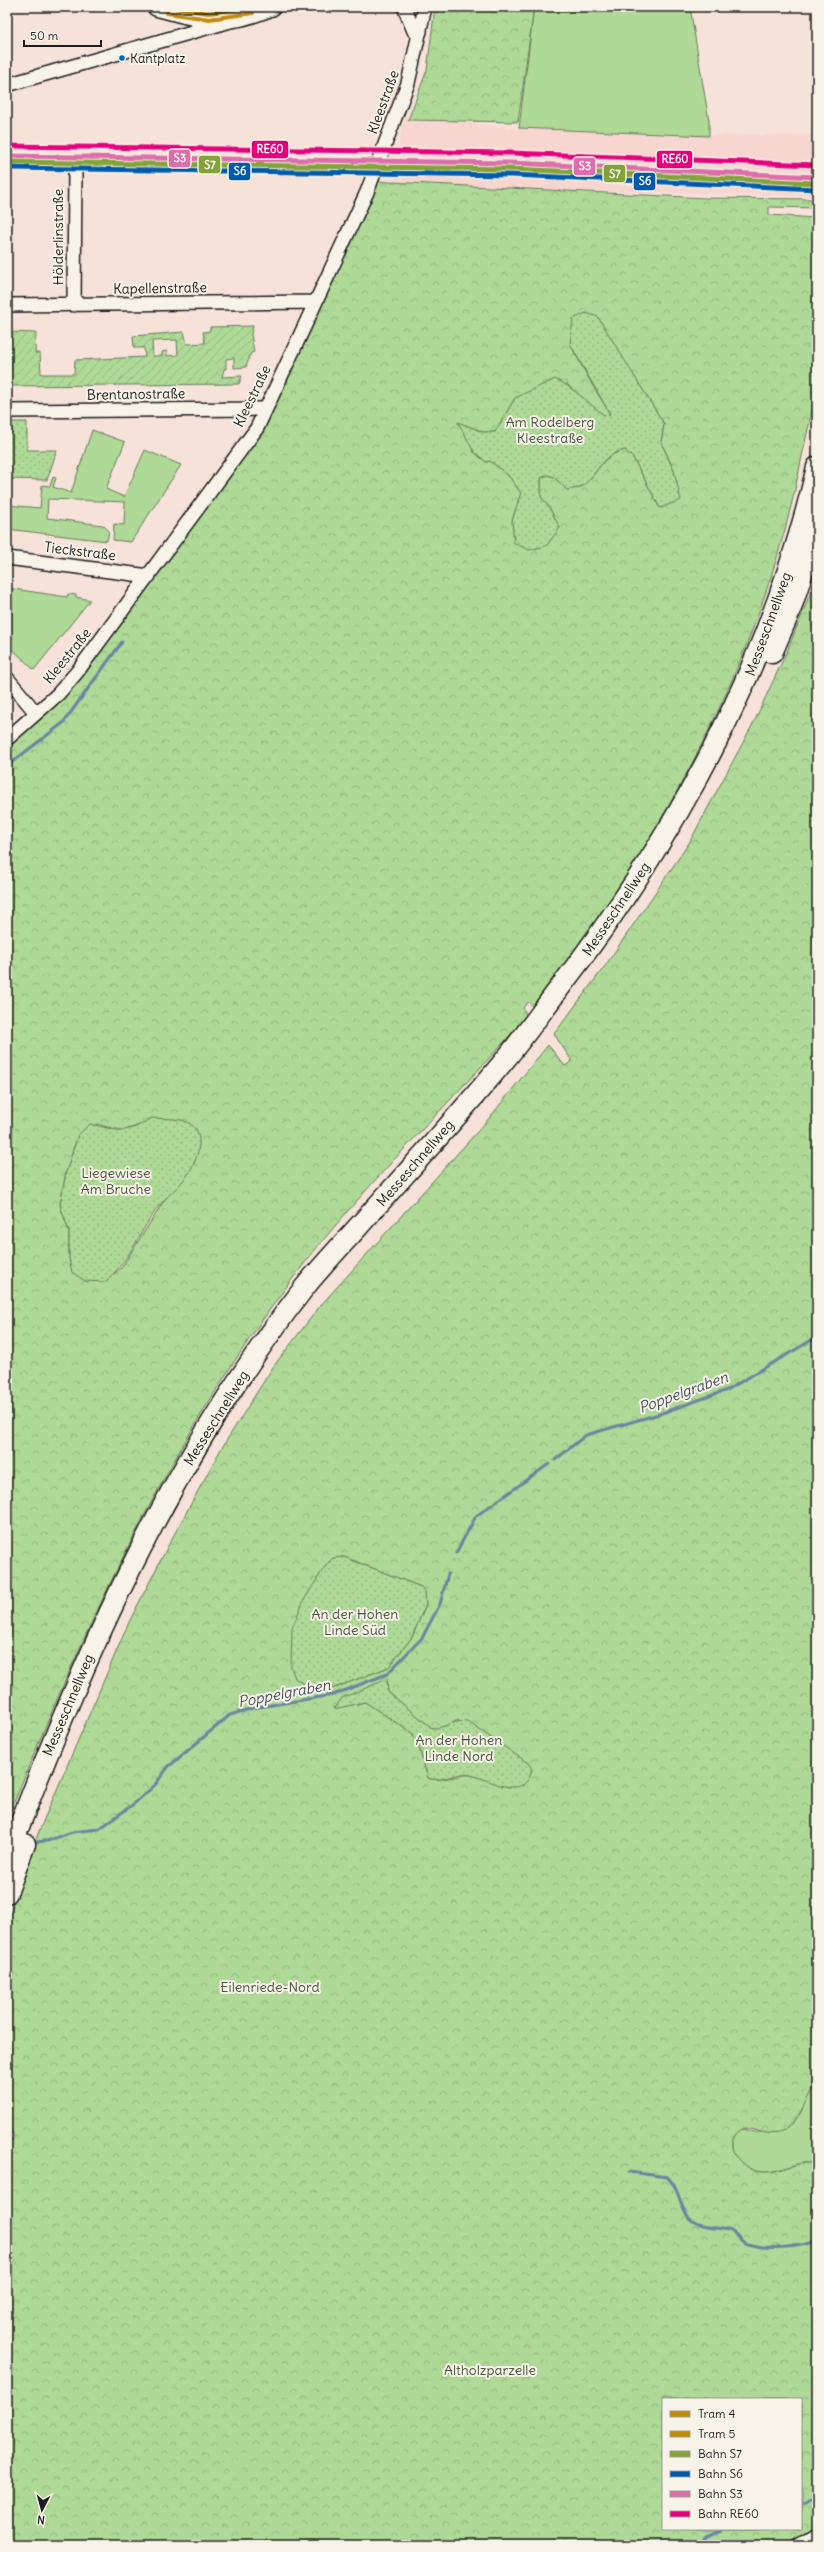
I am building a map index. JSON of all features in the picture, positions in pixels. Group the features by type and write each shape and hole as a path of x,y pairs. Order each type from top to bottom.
{"highway":[{"name":"Messeschnellweg","path":"7,1858 58,1728 100,1632 137,1554 217,1414 306,1287 515,1047 604,930 688,796 718,741 750,674 789,568 817,467"},
{"name":"Messeschnellweg","path":"7,1893 63,1746 111,1635 148,1557 222,1426 316,1294 514,1066 613,937 699,801 729,745 790,611 817,529"}],"main road":[{"path":"156,7 201,18 236,18 272,7"}],"street":[{"path":"179,37 216,7"},
{"path":"404,7 414,30 420,32"},
{"name":"Kleestraße","path":"7,739 36,713 77,672 257,428 314,302 367,192 408,83 425,7"},
{"path":"7,85 179,37 236,18"},
{"name":"Hölderlinstraße","path":"74,305 75,170"},
{"name":"Kapellenstraße","path":"7,305 314,302"},
{"name":"Brentanostraße","path":"7,411 265,409"},
{"name":"Tieckstraße","path":"7,558 149,576"},
{"path":"7,678 36,713"},
{"path":"799,2545 817,2534"}],"shaded area":[{"path":"404,116 519,128 668,135 817,135 817,196 537,190 392,182"},
{"path":"8,223 11,297 7,297"}],"green space":[{"path":"435,7 534,7 518,122 408,120 427,70"},
{"path":"534,7 690,7 709,121 709,136 519,128"},
{"path":"371,181 705,198 817,199 817,208 769,207 769,215 817,218 818,335 816,386 810,422 786,527 769,581 750,635 728,688 704,739 678,790 619,888 533,1007 528,1002 523,1008 527,1016 492,1056 375,1180 319,1244 248,1341 207,1405 168,1471 132,1539 66,1678 7,1820 7,739 58,694 257,428","holes":["570,344 649,400 664,424 661,442 674,471 660,508 633,458 625,450 617,452 606,459 590,479 579,487 567,490 554,477 548,475 541,478 541,497 549,507 512,521 521,493 508,475 490,461 486,462 474,452 459,423 483,432 495,432 515,398 567,384 579,397 604,415 610,414","152,1118 190,1172 169,1193 122,1267 105,1282 69,1259 69,1231 60,1205 66,1172 78,1135 97,1124 125,1129 137,1126"]},
{"name":"Am Rodelberg Kleestraße","path":"586,313 598,317 664,424 661,442 674,471 681,500 660,508 633,458 625,450 617,452 606,459 590,479 579,487 567,490 554,477 548,475 541,478 541,497 549,507 560,528 546,546 529,550 514,543 512,521 521,493 508,475 490,461 486,462 474,452 458,422 483,432 495,432 515,398 555,379 562,382 604,415 610,414 570,344 573,319"},
{"path":"253,326 251,334 254,352 251,353 246,367 234,368 234,358 226,359 226,369 224,369 222,377 242,376 239,384 9,386 9,366 11,366 11,362 8,361 7,332 36,333 35,353 40,353 41,374 74,374 75,360 145,357 144,348 134,348 133,336 184,332 187,344 205,343 203,332 210,331 210,327","holes":["177,340 178,355 167,356 167,351 162,352 162,356 153,356 152,341"]},
{"path":"7,422 27,422 27,450 57,450 47,480 7,479"},
{"path":"92,430 125,442 106,489 124,497 145,450 181,465 131,542 113,540 114,524 124,525 125,502 48,499 47,518 103,525 109,531 107,541 7,529 7,505 40,508 42,485 50,486 53,477 56,478 53,487 71,493"},
{"name":"Eilenriede-Nord","path":"817,576 817,2081 800,2112 788,2128 775,2134 744,2129 736,2134 732,2149 740,2160 750,2168 759,2172 779,2170 798,2164 817,2164 817,2545 7,2545 7,2139 13,2140 13,2133 7,2131 7,1921 39,1831 129,1622 170,1542 221,1449 273,1367 320,1306 486,1122 548,1045 565,1066 572,1061 554,1034 605,966 689,843 754,722 788,649","holes":["344,1557 421,1587 426,1604 412,1637 389,1667 329,1690 326,1565 333,1559","388,1692 432,1728 440,1729 458,1720 523,1785 503,1785 474,1775 462,1775 444,1779 428,1778 417,1741 412,1733 365,1702 334,1708"]},
{"path":"7,588 67,597 68,594 76,595 76,597 90,600 34,670 7,644"},
{"name":"Liegewiese Am Bruche","path":"152,1118 181,1120 192,1125 199,1137 196,1158 187,1176 156,1210 128,1256 114,1273 105,1282 85,1281 72,1272 69,1259 69,1231 60,1205 66,1172 78,1135 90,1124 121,1131 136,1127"},
{"name":"An der Hohen Linde Süd","path":"344,1557 421,1587 425,1591 426,1604 412,1637 389,1667 329,1690 310,1688 295,1678 291,1667 292,1628 304,1600 326,1565 333,1558"},
{"name":"An der Hohen Linde Nord","path":"387,1679 388,1692 432,1728 462,1721 468,1722 528,1763 532,1769 528,1780 521,1786 513,1787 503,1786 464,1774 442,1779 428,1778 417,1741 412,1733 365,1702 334,1709 342,1698"},
{"path":"817,2081 817,2164 798,2164 769,2172 759,2172 749,2168 739,2160 732,2148 732,2143 738,2131 744,2129 755,2132 763,2132 787,2128"}],"waterway":[{"path":"7,766 63,723 122,642"},
{"name":"Poppelgraben","path":"555,1460 586,1435 659,1414 727,1390 817,1337"},
{"name":"Poppelgraben","path":"456,1553 476,1516 549,1464"},
{"name":"Poppelgraben","path":"34,1842 47,1841 72,1832 99,1829 135,1803 155,1785 168,1767 230,1715 253,1708 333,1695 387,1674 422,1638 440,1604 448,1574"},
{"path":"629,2172 667,2177 675,2186 686,2215 690,2220 698,2225 731,2231 747,2244 773,2248 800,2245 817,2241"},
{"path":"802,2503 817,2494"},
{"path":"697,2545 706,2535 718,2530"}],"tram line":[{"name":"4","path":"168,7 209,13 251,7"},
{"name":"5","path":"167,13 209,19 253,13"}],"rail line":[{"name":"RE60","path":"7,146 511,153 817,165"},
{"name":"S3","path":"7,156 511,163 817,177"},
{"name":"S7","path":"7,162 511,169 817,183"},
{"name":"S6","path":"7,168 511,175 817,189"}],"place":[{"name":"Kantplatz","path":"122,58"}],"park label":[{"name":"Altholzparzelle","path":"490,2370"}]}
